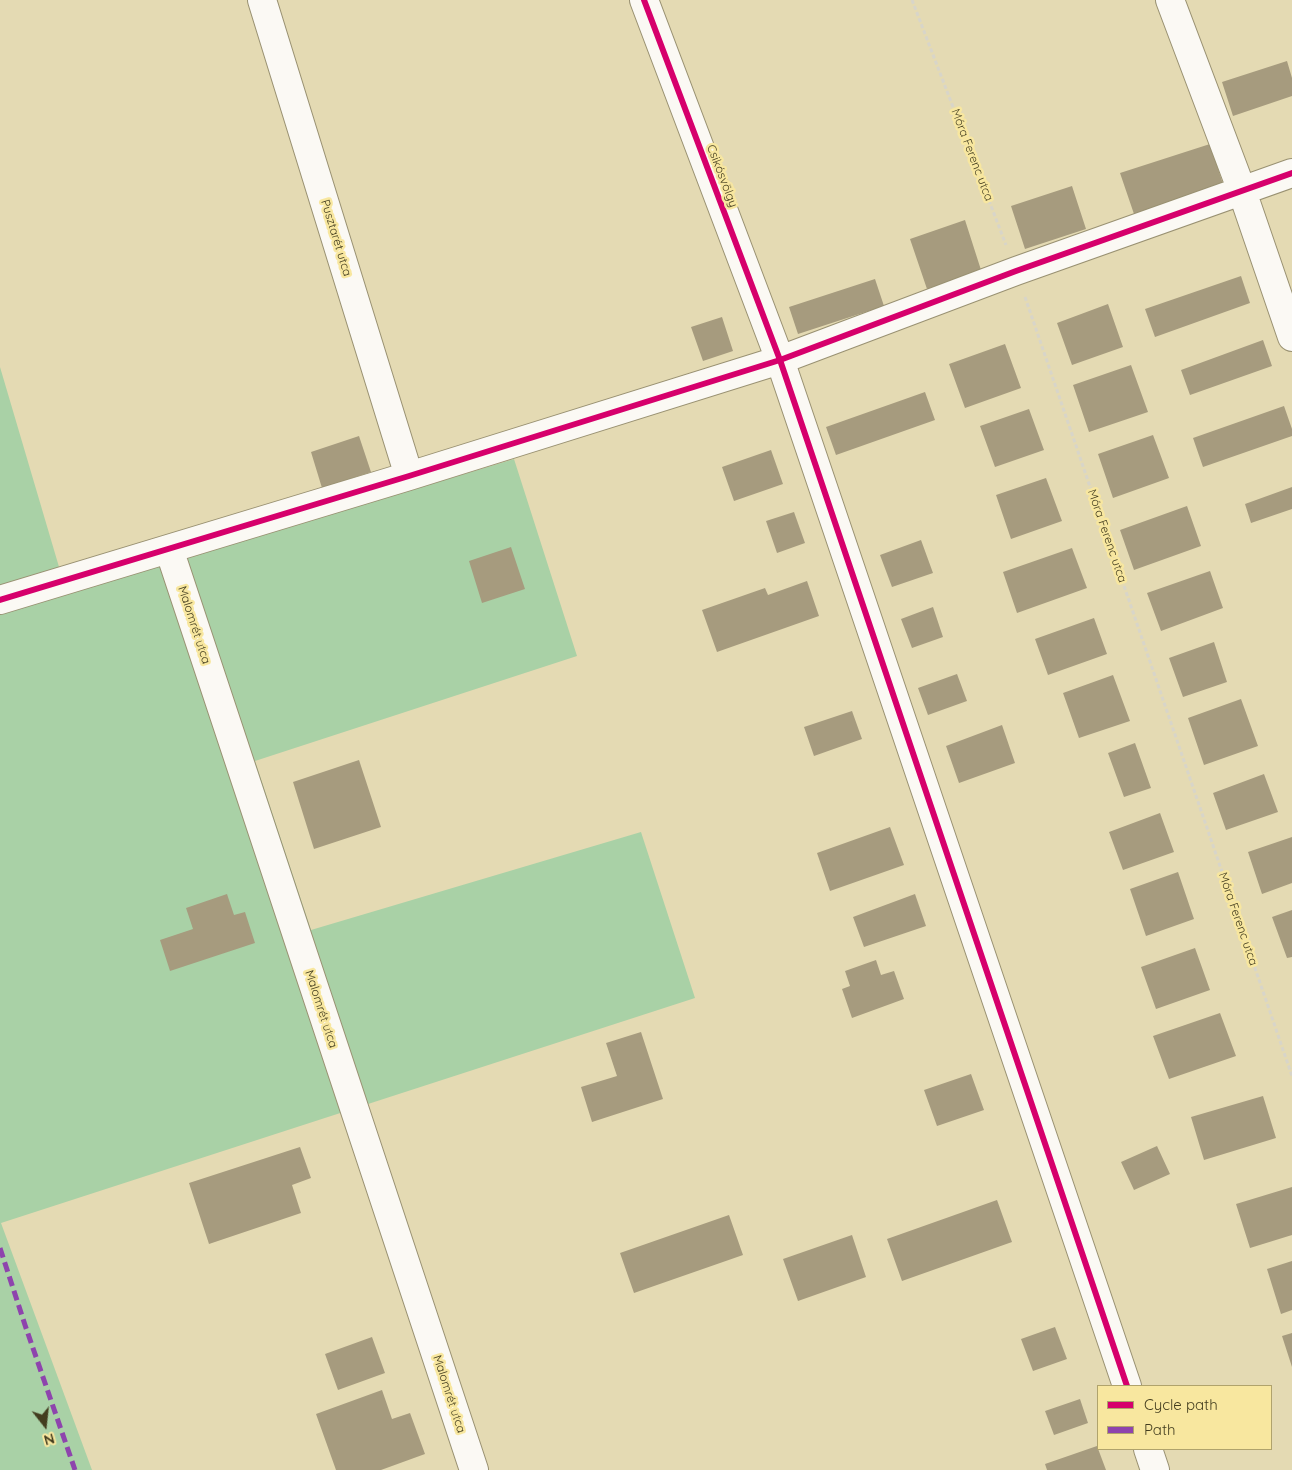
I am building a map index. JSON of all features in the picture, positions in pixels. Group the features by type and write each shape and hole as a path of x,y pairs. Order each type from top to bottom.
{"street":[{"name":"Pusztarét utca","path":"262,0 409,476"},
{"name":"Csikósvölgy","path":"644,0 780,360 1127,1385"},
{"path":"1170,0 1242,191 1292,337"},
{"path":"0,600 409,476 780,360 1016,271 1292,173"},
{"name":"Malomrét utca","path":"169,549 474,1470"},
{"path":"1148,1450 1155,1470"}],"green space":[{"path":"0,367 67,594 514,459 577,656 255,761 311,930 641,832 695,998 1,1223 92,1470 0,1470"}],"building":[{"path":"1287,61 1292,78 1292,96 1233,116 1222,82"},
{"path":"1210,144 1223,184 1134,214 1120,173"},
{"path":"1072,186 1086,229 1025,249 1011,206"},
{"path":"965,220 981,270 927,289 910,239"},
{"path":"1241,276 1250,303 1155,337 1145,309"},
{"path":"875,279 884,306 798,334 789,307"},
{"path":"1108,304 1123,347 1072,365 1057,323"},
{"path":"722,317 733,351 703,361 691,327"},
{"path":"1263,340 1272,366 1190,395 1181,370"},
{"path":"1005,344 1021,388 965,408 949,364"},
{"path":"1131,365 1148,412 1089,432 1073,385"},
{"path":"925,392 935,420 836,455 826,427"},
{"path":"1284,406 1292,429 1292,436 1203,467 1193,438"},
{"path":"1029,409 1044,450 995,467 980,426"},
{"path":"1153,435 1169,478 1113,498 1098,454"},
{"path":"359,436 371,472 322,488 311,452"},
{"path":"771,450 783,484 734,501 722,467"},
{"path":"1046,478 1062,521 1011,539 996,495"},
{"path":"1292,487 1292,509 1251,523 1245,504"},
{"path":"1187,506 1201,546 1134,570 1120,530"},
{"path":"794,512 805,543 777,553 766,521"},
{"path":"921,540 933,573 892,587 880,555"},
{"path":"511,547 525,589 482,603 469,561"},
{"path":"1072,548 1087,588 1017,613 1003,572"},
{"path":"1210,571 1223,608 1161,631 1147,593"},
{"path":"807,581 819,616 717,652 702,610 765,588 768,595"},
{"path":"933,607 943,637 912,648 901,619"},
{"path":"1094,618 1107,654 1048,675 1035,639"},
{"path":"1214,642 1227,682 1183,697 1169,658"},
{"path":"957,674 967,701 928,715 918,688"},
{"path":"1113,675 1130,721 1079,738 1063,693"},
{"path":"1241,699 1258,746 1204,765 1188,718"},
{"path":"852,711 862,739 814,756 804,727"},
{"path":"1002,725 1015,763 959,783 946,746"},
{"path":"1135,743 1151,788 1124,797 1108,753"},
{"path":"359,760 381,827 314,849 293,782"},
{"path":"1264,774 1278,812 1226,830 1213,793"},
{"path":"1160,813 1174,852 1123,870 1109,832"},
{"path":"890,827 904,865 830,891 817,853"},
{"path":"1292,837 1292,883 1262,894 1248,852"},
{"path":"1178,872 1194,919 1146,936 1130,889"},
{"path":"227,894 234,915 245,912 255,943 170,971 160,940 193,929 186,908"},
{"path":"915,894 926,926 864,947 853,917"},
{"path":"1292,910 1292,957 1287,958 1272,917"},
{"path":"1195,948 1210,990 1156,1009 1141,967"},
{"path":"876,960 881,975 894,971 904,999 852,1018 842,989 850,986 845,971"},
{"path":"1220,1013 1236,1056 1169,1079 1153,1036"},
{"path":"641,1032 663,1099 592,1122 581,1087 617,1076 606,1043"},
{"path":"971,1074 984,1110 937,1126 924,1090"},
{"path":"1263,1096 1276,1138 1204,1160 1191,1117"},
{"path":"1157,1146 1170,1174 1134,1190 1121,1162"},
{"path":"300,1147 311,1178 292,1185 301,1213 209,1244 189,1183"},
{"path":"1292,1187 1292,1235 1250,1248 1236,1204"},
{"path":"997,1200 1012,1242 902,1281 887,1239"},
{"path":"729,1215 743,1255 634,1293 620,1253"},
{"path":"852,1235 866,1277 798,1301 783,1259"},
{"path":"1292,1261 1292,1310 1281,1314 1267,1269"},
{"path":"1055,1327 1067,1359 1033,1371 1021,1339"},
{"path":"1292,1333 1292,1367 1282,1336"},
{"path":"372,1337 385,1373 338,1390 325,1354"},
{"path":"382,1390 392,1419 410,1413 425,1454 381,1470 336,1470 316,1414"},
{"path":"1080,1399 1088,1423 1054,1435 1045,1411"},
{"path":"1097,1446 1106,1470 1047,1470 1045,1464"}],"marked path":[{"path":"0,1248 75,1470"}],"cycle path":[{"path":"644,0 780,360 1127,1385"},
{"path":"0,600 409,476 780,360 1016,271 1292,173"}]}
